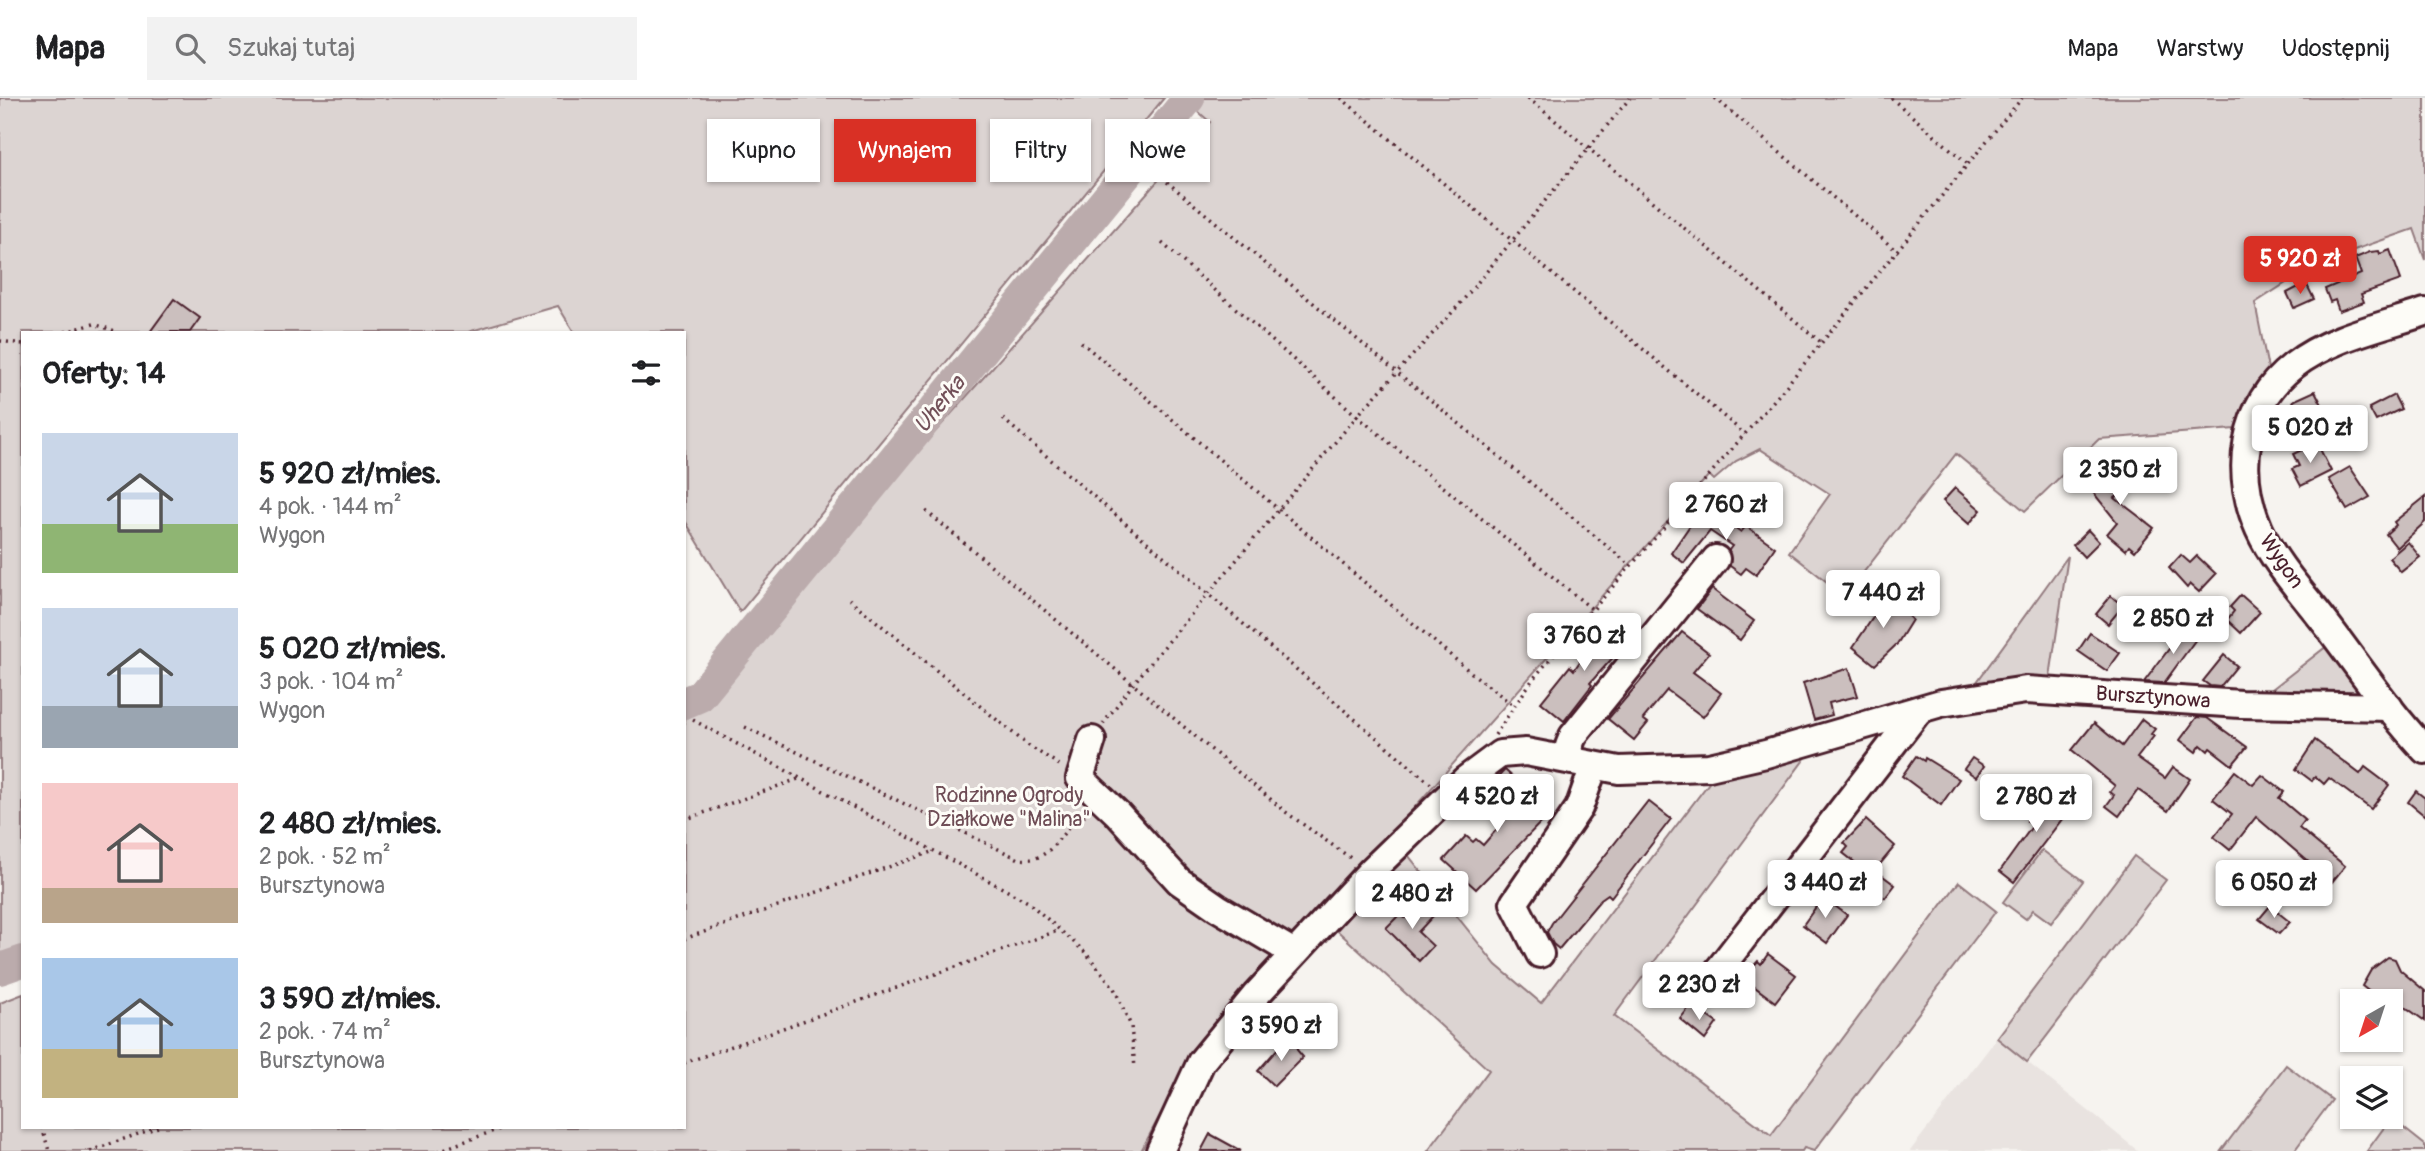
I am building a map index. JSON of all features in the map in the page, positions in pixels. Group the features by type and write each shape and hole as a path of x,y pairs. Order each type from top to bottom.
{"street":[{"name":"Wygon","path":"2425,312 2323,347 2291,367 2277,381 2257,411 2245,442 2244,467 2253,512 2267,544 2389,707 2425,750"},
{"path":"1540,954 1514,903 1579,808 1583,763 1569,746 1580,726 1716,559"},
{"name":"Bursztynowa","path":"1500,754 1526,752 1643,771 1729,764 1961,698 2026,690 2241,704 2389,707"},
{"path":"1710,981 1919,710"},
{"path":"1092,740 1080,778 1179,881 1218,908 1294,953"},
{"path":"1160,1151 1201,1062 1294,953 1371,871 1447,797 1500,754"}],"path":[{"path":"1341,98 1745,434"},
{"path":"1528,98 1822,343"},
{"path":"1092,740 1133,684 1357,416 1512,240 1630,98"},
{"path":"1714,98 1898,252"},
{"path":"1891,98 1969,164"},
{"path":"1500,754 1494,737 1513,705 1822,343 2022,98"},
{"path":"1167,182 1630,565"},
{"path":"1162,243 1357,416 1593,610"},
{"path":"69,331 94,324 115,331"},
{"path":"0,341 21,344"},
{"path":"1082,342 1468,670 1513,705"},
{"path":"1003,419 1447,797"},
{"path":"926,511 1328,845 1371,871"},
{"path":"849,599 1029,746 1080,778"},
{"path":"693,720 1028,902 1086,953 1114,988 1131,1026 1135,1068"},
{"path":"745,727 1020,859 1033,861 1045,857 1075,819 1112,809"},
{"path":"686,819 801,778"},
{"path":"686,938 934,850"},
{"path":"686,1062 1060,930"},
{"path":"43,1129 49,1151"},
{"path":"90,1151 152,1129"},
{"path":"438,1151 499,1129"}],"shaded area":[{"path":"1997,1038 2090,1112 2138,1151 1910,1151"}],"green space":[{"path":"0,98 1164,98 1147,119 1105,119 1105,170 740,612 686,522 686,331 573,331 558,306 471,331 21,331 21,948 0,955"},
{"name":"Rodzinne Ogrody Działkowe \"Malina\"","path":"1183,98 2425,98 2425,260 2414,229 2317,263 2255,303 2269,374 2244,409 2235,429 2099,439 2025,511 1956,454 1845,596 1789,552 1830,494 1760,449 1736,461 1714,480 1709,475 1188,1063 1141,1151 0,1151 0,1003 21,995 21,1129 686,1129 686,713 1157,182 1210,182 1210,119"},
{"path":"2068,556 2049,684 1974,686"},
{"path":"2327,646 2359,686 2355,694 2258,700"},
{"path":"1809,753 1614,1016 1771,1135 1959,882 1996,911 1814,1151 1804,1148 1802,1151 1428,1151 1489,1070 1329,923 1404,850 1496,965 1541,1003 1715,775 1744,773"},
{"path":"2042,850 2083,881 2051,923 2033,910 2026,919 2003,902"},
{"path":"2134,856 2166,880 2027,1062 1997,1038"},
{"path":"2286,1065 2332,1100 2294,1151 2221,1151"},
{"path":"2403,1128 2425,1145 2425,1151 2367,1151 2383,1129"}],"building":[{"path":"2390,250 2401,280 2361,294 2364,302 2339,311 2335,300 2330,302 2325,289 2361,274 2355,258 2370,252 2379,251 2380,254"},
{"path":"2306,283 2314,299 2294,308 2287,293"},
{"path":"174,299 200,318 191,331 151,331"},
{"path":"2315,391 2336,432 2314,443 2293,401"},
{"path":"2394,395 2401,409 2376,421 2369,408"},
{"path":"2317,443 2331,471 2301,486 2292,469 2299,466 2293,454"},
{"path":"2120,460 2137,481 2115,498 2154,528 2135,551 2129,546 2126,550 2107,534 2117,522 2083,480 2088,475 2102,487 2108,482 2102,474"},
{"path":"2350,467 2370,497 2347,510 2329,479"},
{"path":"1955,488 1981,510 1969,524 1943,501"},
{"path":"2425,497 2425,522 2397,548 2386,534 2396,525 2394,522"},
{"path":"1704,505 1741,532 1746,526 1775,547 1756,575 1746,568 1741,574 1730,566 1729,550 1732,546 1710,531 1684,563 1671,553"},
{"path":"2088,530 2099,542 2084,557 2073,545"},
{"path":"2408,542 2420,557 2401,572 2389,558"},
{"path":"2181,555 2190,563 2197,556 2216,574 2199,592 2190,584 2187,588 2169,568"},
{"path":"1712,589 1754,621 1740,640 1697,609"},
{"path":"1885,592 1912,620 1897,644 1875,665 1853,647 1876,613 1872,609"},
{"path":"2241,595 2260,612 2241,633 2227,620 2234,611 2230,607"},
{"path":"2111,596 2123,606 2108,624 2096,614"},
{"path":"1606,624 1609,627 1616,624 1617,633 1627,642 1590,683 1592,685 1564,721 1541,702 1570,666 1574,670"},
{"path":"2187,625 2199,635 2164,683 2144,682"},
{"path":"1682,632 1709,653 1693,672 1721,693 1703,717 1667,690 1643,719 1648,723 1634,740 1608,719"},
{"path":"2090,633 2120,653 2107,671 2078,651"},
{"path":"2224,655 2237,666 2220,687 2210,686 2203,681"},
{"path":"1849,668 1858,696 1829,703 1832,715 1814,720 1803,683"},
{"path":"2197,717 2207,718 2247,747 2232,765 2210,748 2208,751 2201,745 2196,752 2180,740"},
{"path":"2142,719 2155,729 2151,734 2154,736 2137,758 2165,778 2173,767 2190,779 2168,811 2138,790 2119,816 2106,806 2114,795 2110,792 2115,786 2072,750 2094,723 2122,746"},
{"path":"2315,740 2360,774 2365,767 2389,785 2371,809 2329,778 2324,784 2315,776 2312,781 2296,769"},
{"path":"1916,756 1924,761 1925,758 1959,779 1941,805 1902,776"},
{"path":"1972,758 1984,766 1976,777 1964,769"},
{"path":"1505,770 1516,780 1510,786 1546,817 1476,889 1444,860 1466,836 1483,845 1503,822 1501,820 1508,812 1484,791"},
{"path":"2235,771 2253,785 2262,775 2284,792 2279,798 2305,820 2299,828 2345,866 2332,882 2256,817 2230,850 2214,837 2232,814 2213,799"},
{"path":"2416,791 2425,798 2425,816 2408,802"},
{"path":"2048,793 2072,806 2014,882 2000,871 2033,825 2027,821"},
{"path":"1648,801 1671,819 1611,897 1608,894 1601,899 1559,949 1547,932 1552,923"},
{"path":"1866,820 1895,846 1871,875 1843,853 1848,847 1844,843"},
{"path":"1879,873 1895,885 1885,898 1869,886"},
{"path":"1823,897 1847,915 1827,943 1803,925"},
{"path":"1420,903 1433,916 1418,932 1433,946 1419,961 1386,928 1400,914 1405,918"},
{"path":"2270,906 2290,922 2279,934 2259,919"},
{"path":"1768,954 1796,975 1775,1002 1743,978 1758,961 1761,964"},
{"path":"2388,957 2395,959 2400,970 2425,991 2425,1021 2403,1005 2403,989 2366,989 2362,986 2371,970"},
{"path":"1691,1005 1717,1023 1705,1040 1680,1019"},
{"path":"1285,1040 1290,1045 1297,1044 1297,1050 1303,1057 1274,1086 1258,1071"},
{"path":"1210,1134 1241,1151 1201,1151"}],"waterway":[{"name":"Uherka","path":"686,702 700,696 1189,98"},
{"name":"Uherka","path":"0,969 21,962"}]}
